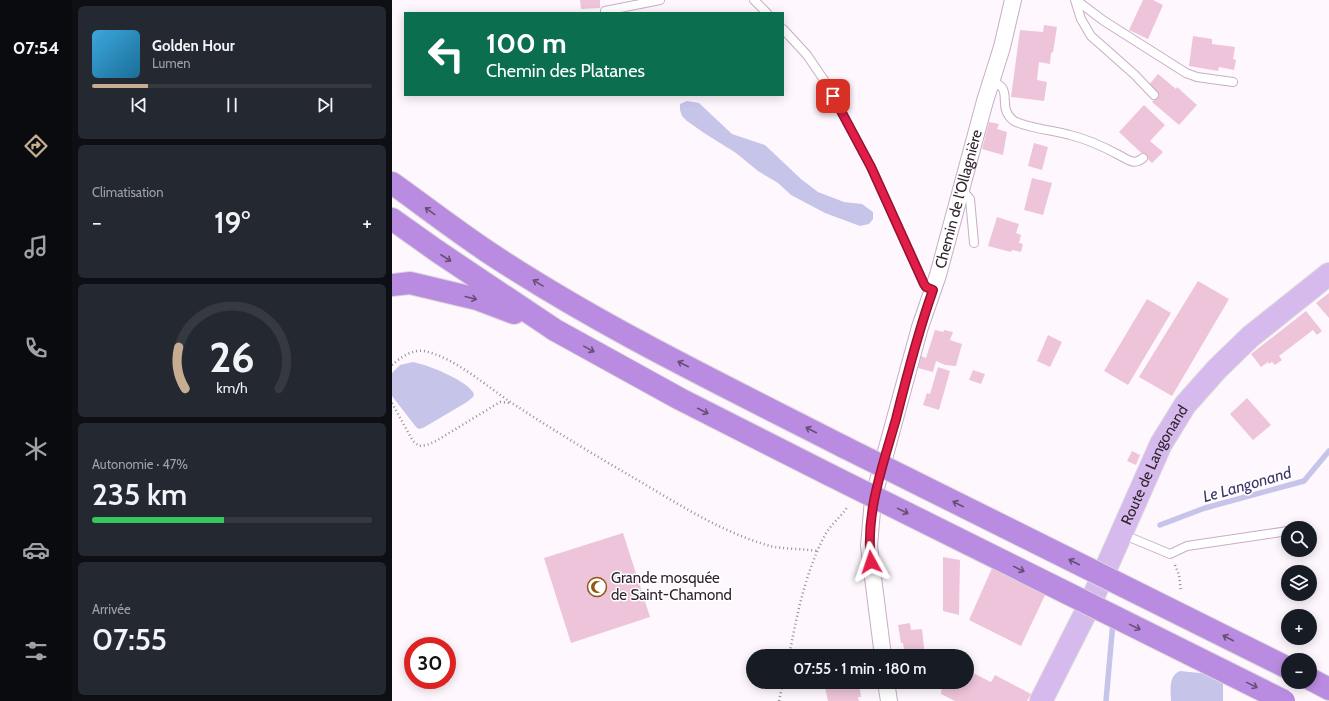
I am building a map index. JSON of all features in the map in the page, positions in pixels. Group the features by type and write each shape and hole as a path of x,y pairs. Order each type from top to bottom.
{"highway":[{"path":"392,183 488,252 571,303 654,349 846,448 1281,665"},
{"path":"392,219 555,330 680,399 1284,701"},
{"path":"392,285 410,283 477,299 555,330"}],"main road":[{"name":"Route de Langonand","path":"1041,701 1091,602 1161,444 1185,405 1217,369 1250,337 1329,274"}],"street":[{"name":"Chemin de l'Ollagnière","path":"882,649 869,546 873,499 920,327 933,290 1002,47 1013,0"},
{"path":"887,689 889,701"}],"lane":[{"path":"604,11 660,0"},
{"path":"754,0 766,12"},
{"path":"1076,0 1104,21 1186,73 1197,77 1233,82"},
{"path":"1076,0 1081,19 1091,36 1135,75 1154,95"},
{"path":"784,30 807,55 826,83 871,167 924,284 926,287 933,290"},
{"path":"991,82 1001,86 1004,90 1006,114 1014,121 1082,138 1130,161 1140,161 1143,158"},
{"path":"961,192 965,193 970,199 974,243"},
{"path":"1122,533 1170,554 1188,546 1281,532"}],"path":[{"path":"392,365 399,358 412,352 423,351 451,361 512,403 596,456 700,517 730,532 772,547 818,550"},
{"path":"392,404 413,441 419,446 427,445 436,441 500,402 512,403"},
{"path":"790,649 799,606 818,550 826,533 851,502"},
{"path":"779,701 782,689"}],"water":[{"path":"687,101 699,103 732,134 765,145 801,179 818,192 844,202 862,204 873,212 873,219 869,224 860,226 825,213 791,195 778,183 758,171 736,153 687,121 682,116 680,104"},
{"path":"413,362 428,366 456,379 470,389 474,394 473,397 467,402 419,429 392,396 392,373 400,365"},
{"path":"1180,671 1219,675 1223,682 1223,701 1171,701 1172,680 1176,673"}],"building":[{"path":"580,0 600,0 600,8 581,9"},
{"path":"1143,0 1153,0 1163,5 1148,39 1129,30"},
{"path":"1044,25 1057,27 1050,64 1039,62 1037,80 1047,82 1044,101 1011,97 1020,30 1043,32"},
{"path":"1193,36 1212,39 1212,44 1235,47 1233,59 1236,60 1234,70 1219,67 1218,71 1189,66"},
{"path":"1158,74 1176,89 1177,87 1197,105 1179,125 1152,102 1158,95 1148,86"},
{"path":"1144,105 1165,125 1150,141 1163,152 1152,163 1119,132"},
{"path":"989,122 999,124 997,129 1007,132 1003,155 982,149"},
{"path":"1034,143 1048,147 1042,170 1028,166"},
{"path":"1032,178 1052,183 1043,215 1024,210"},
{"path":"997,217 1019,224 1016,233 1021,235 1019,243 1023,244 1021,252 1012,250 1011,252 988,246"},
{"path":"1198,281 1229,299 1172,396 1139,377"},
{"path":"1329,293 1329,318 1316,303"},
{"path":"1147,299 1171,313 1128,385 1104,371"},
{"path":"1306,311 1322,331 1317,335 1313,330 1279,356 1282,360 1275,365 1272,362 1269,364 1268,362 1261,367 1251,354"},
{"path":"935,330 953,332 950,340 962,344 956,366 945,365 936,361 933,372 918,368 921,356 926,358"},
{"path":"1048,335 1062,342 1050,367 1037,361"},
{"path":"938,367 950,371 939,410 923,405 927,393 930,394"},
{"path":"973,370 985,374 981,384 969,380"},
{"path":"1247,398 1271,425 1253,440 1230,414"},
{"path":"1132,451 1140,455 1136,465 1127,461"},
{"name":"Grande mosquée de Saint-Chamond","path":"623,533 650,617 571,643 544,558"},
{"path":"943,557 960,560 959,615 943,611"},
{"path":"993,566 1047,591 1021,646 969,620"},
{"path":"910,623 911,630 922,629 924,649 904,649 903,643 901,643 898,625"},
{"path":"974,674 991,682 995,675 1031,694 1027,701 955,701 941,694 941,689 974,689"},
{"path":"825,689 860,689 861,697 858,697 859,701 828,701"}],"waterway":[{"name":"Le Langonand","path":"1160,525 1205,508 1304,481 1329,451"},
{"name":"Le Langonand","path":"1106,701 1113,622"}],"place":[{"name":"Grande mosquée de Saint-Chamond","path":"597,587"}],"route":[{"path":"833,96 871,167 924,284 926,287 933,290 920,327 886,457 873,499 869,546 871,562"}]}
